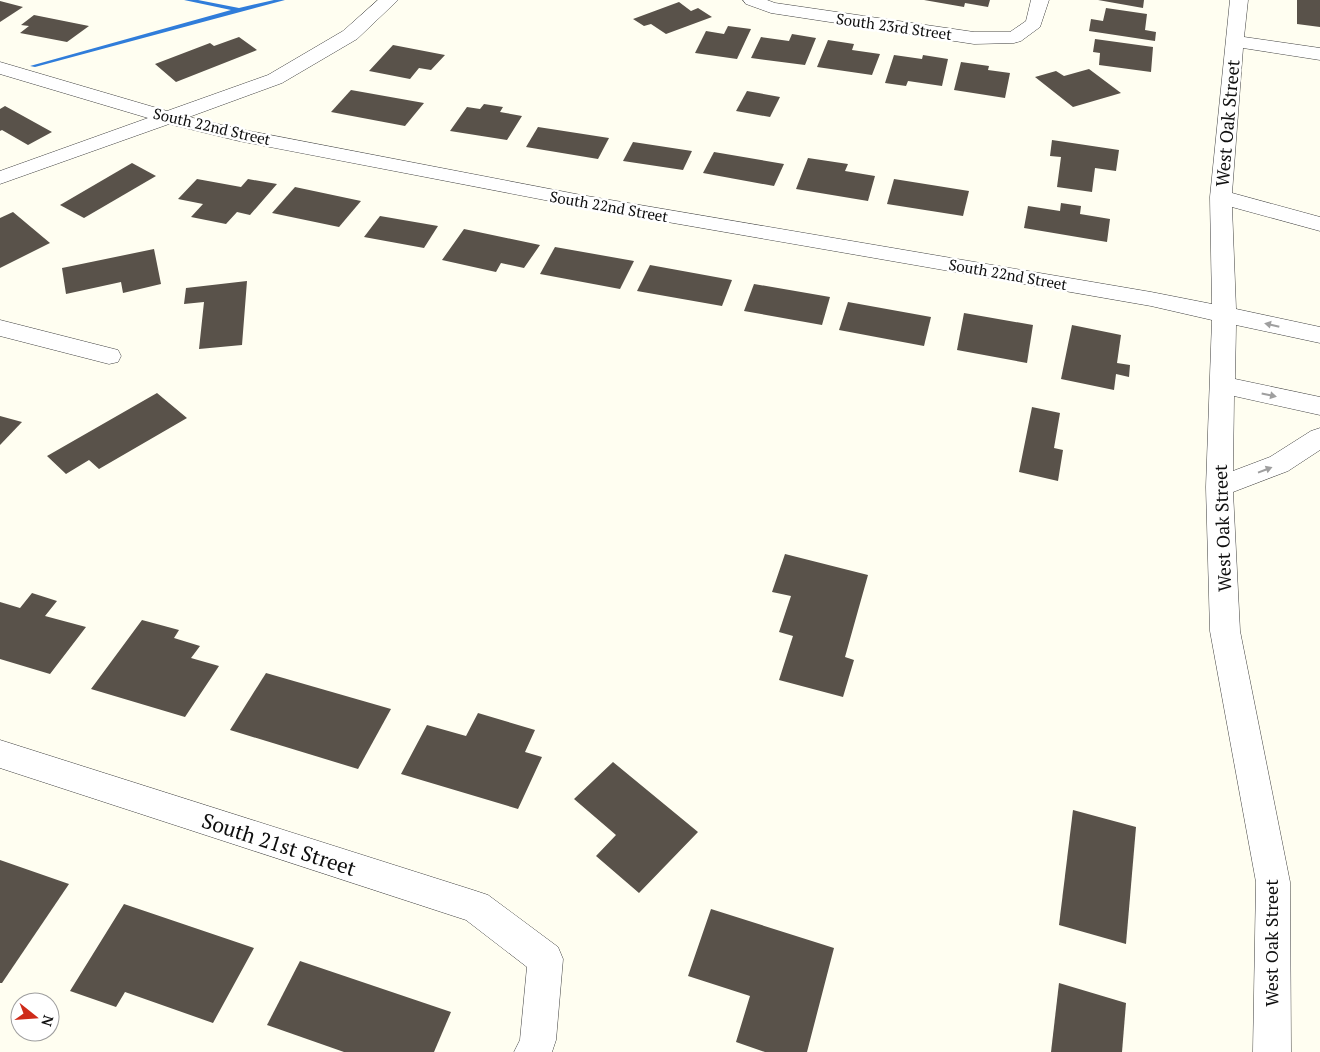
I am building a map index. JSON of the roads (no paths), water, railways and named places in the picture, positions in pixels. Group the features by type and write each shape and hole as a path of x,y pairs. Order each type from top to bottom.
{"street":[{"path":"0,178 275,79 350,35 390,0"},
{"name":"South 23rd Street","path":"752,0 771,8 974,38 1014,37 1034,23 1040,0"},
{"name":"West Oak Street","path":"1239,0 1221,197 1224,314 1219,487 1225,631 1273,882 1272,1052"},
{"path":"1234,41 1320,54"},
{"name":"South 22nd Street","path":"0,68 170,118 239,135 581,201 1151,299 1320,335"},
{"path":"1221,197 1320,224"},
{"path":"0,328 109,356"},
{"path":"1221,385 1320,406"},
{"path":"1219,487 1279,464 1320,437"},
{"name":"South 21st Street","path":"0,754 476,907 545,959 538,1040 534,1052"}],"waterway":[{"path":"187,0 236,9"},
{"path":"33,66 282,0"}]}
